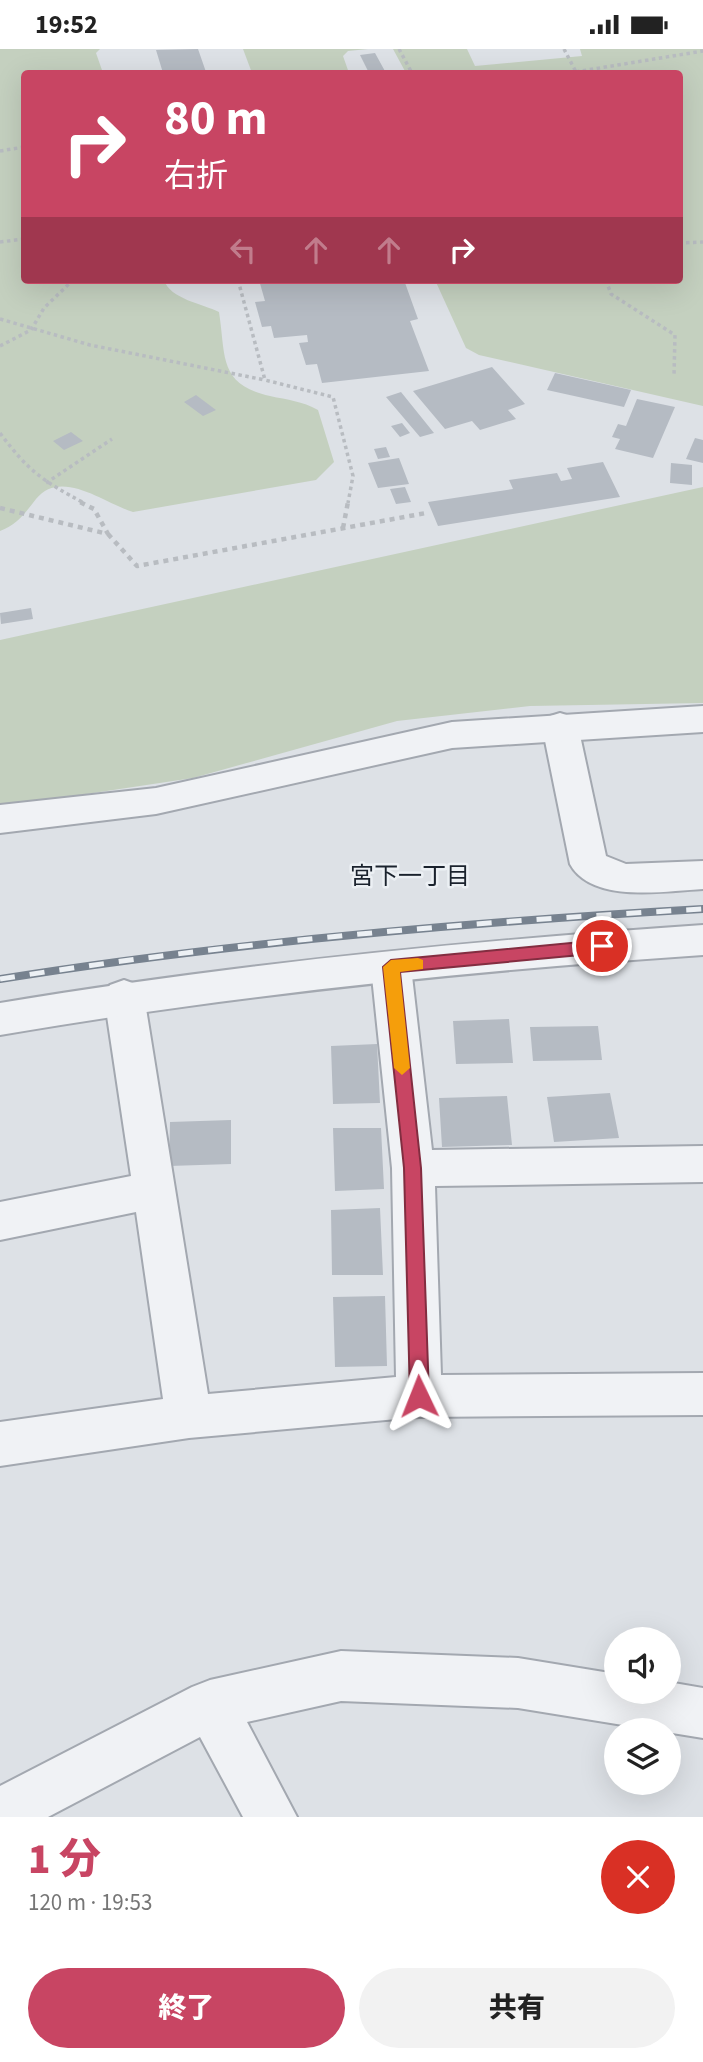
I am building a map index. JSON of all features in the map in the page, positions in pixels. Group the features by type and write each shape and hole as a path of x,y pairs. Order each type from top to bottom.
{"street":[{"path":"0,819 156,801 452,735 560,726 703,719"},
{"path":"560,726 589,864 622,879 703,875"},
{"path":"0,1019 124,996 576,948 703,940"},
{"path":"391,967 413,1168 419,1396"},
{"path":"124,996 188,1417"},
{"path":"413,1168 703,1164"},
{"path":"0,1221 154,1190"},
{"path":"0,1444 188,1417 419,1396 703,1394"},
{"path":"0,1814 210,1705 341,1676 518,1682 703,1713"},
{"path":"210,1705 271,1817"}],"path":[{"path":"399,49 410,70"},
{"path":"564,49 575,70"},
{"path":"587,70 703,51"},
{"path":"0,151 21,148"},
{"path":"0,242 21,239"},
{"path":"683,243 703,243"},
{"path":"0,346 31,330 44,308 69,284"},
{"path":"239,284 265,380"},
{"path":"607,284 611,294 654,319 675,335 674,376"},
{"path":"0,319 31,330 333,397 353,477 343,528"},
{"path":"0,433 25,467 46,483 94,509 108,534 137,566 426,513"},
{"path":"46,483 112,439"},
{"path":"0,508 108,534"}],"green space":[{"path":"0,49 100,49 96,53 102,70 21,70 21,284 166,284 180,296 219,312 225,355 233,376 253,391 318,410 334,462 316,480 133,512 83,491 58,487 46,490 16,522 0,531"},
{"path":"243,49 368,49 348,51 343,56 348,70 251,70"},
{"path":"393,49 467,49 475,66 582,56 580,49 703,49 703,406 479,355 466,348 437,284 683,284 683,70 404,70"},
{"path":"703,487 703,703 530,706 397,721 193,778 0,807 0,640"}],"building":[{"path":"198,49 205,70 162,70 156,50"},
{"path":"375,53 384,70 368,70 360,55"},
{"path":"260,284 405,284 418,319 410,321 429,371 322,383 317,364 306,365 299,343 308,342 307,335 274,338 271,326 262,327 255,302 265,301"},
{"path":"492,367 525,404 508,410 516,419 480,430 472,421 445,429 413,391"},
{"path":"555,373 631,390 624,407 547,390"},
{"path":"401,392 434,433 420,437 386,397"},
{"path":"196,395 216,410 203,416 184,402"},
{"path":"637,399 675,407 653,458 615,449 620,439 612,437 618,424 626,426"},
{"path":"402,423 410,433 400,437 391,426"},
{"path":"71,432 83,441 64,450 53,441"},
{"path":"695,438 703,440 703,463 686,459"},
{"path":"386,447 390,457 378,459 374,449"},
{"path":"399,458 409,484 378,488 368,463"},
{"path":"603,462 620,497 438,526 428,502 513,489 509,480 557,473 561,481 572,479 567,468"},
{"path":"671,463 692,465 692,485 670,483"},
{"path":"405,487 411,502 396,504 390,489"},
{"path":"31,608 33,619 1,624 0,613"},
{"path":"509,1019 513,1063 456,1064 453,1021"},
{"path":"598,1026 602,1060 533,1061 530,1027"},
{"path":"377,1044 380,1103 333,1104 331,1046"},
{"path":"610,1093 619,1138 554,1142 547,1097"},
{"path":"507,1096 512,1145 442,1147 439,1098"},
{"path":"231,1120 231,1164 169,1166 170,1122"},
{"path":"333,1128 381,1128 384,1189 335,1191"},
{"path":"380,1208 383,1275 332,1275 331,1210"},
{"path":"385,1296 387,1366 335,1367 333,1297"}],"railway":[{"path":"0,979 175,954 350,935 703,909"}],"slow traffic":[{"path":"402,1068 391,967 418,964"}],"district":[{"name":"宮下一丁目","path":"410,876"}],"route":[{"path":"419,1396 413,1168 391,967 602,946"}]}
